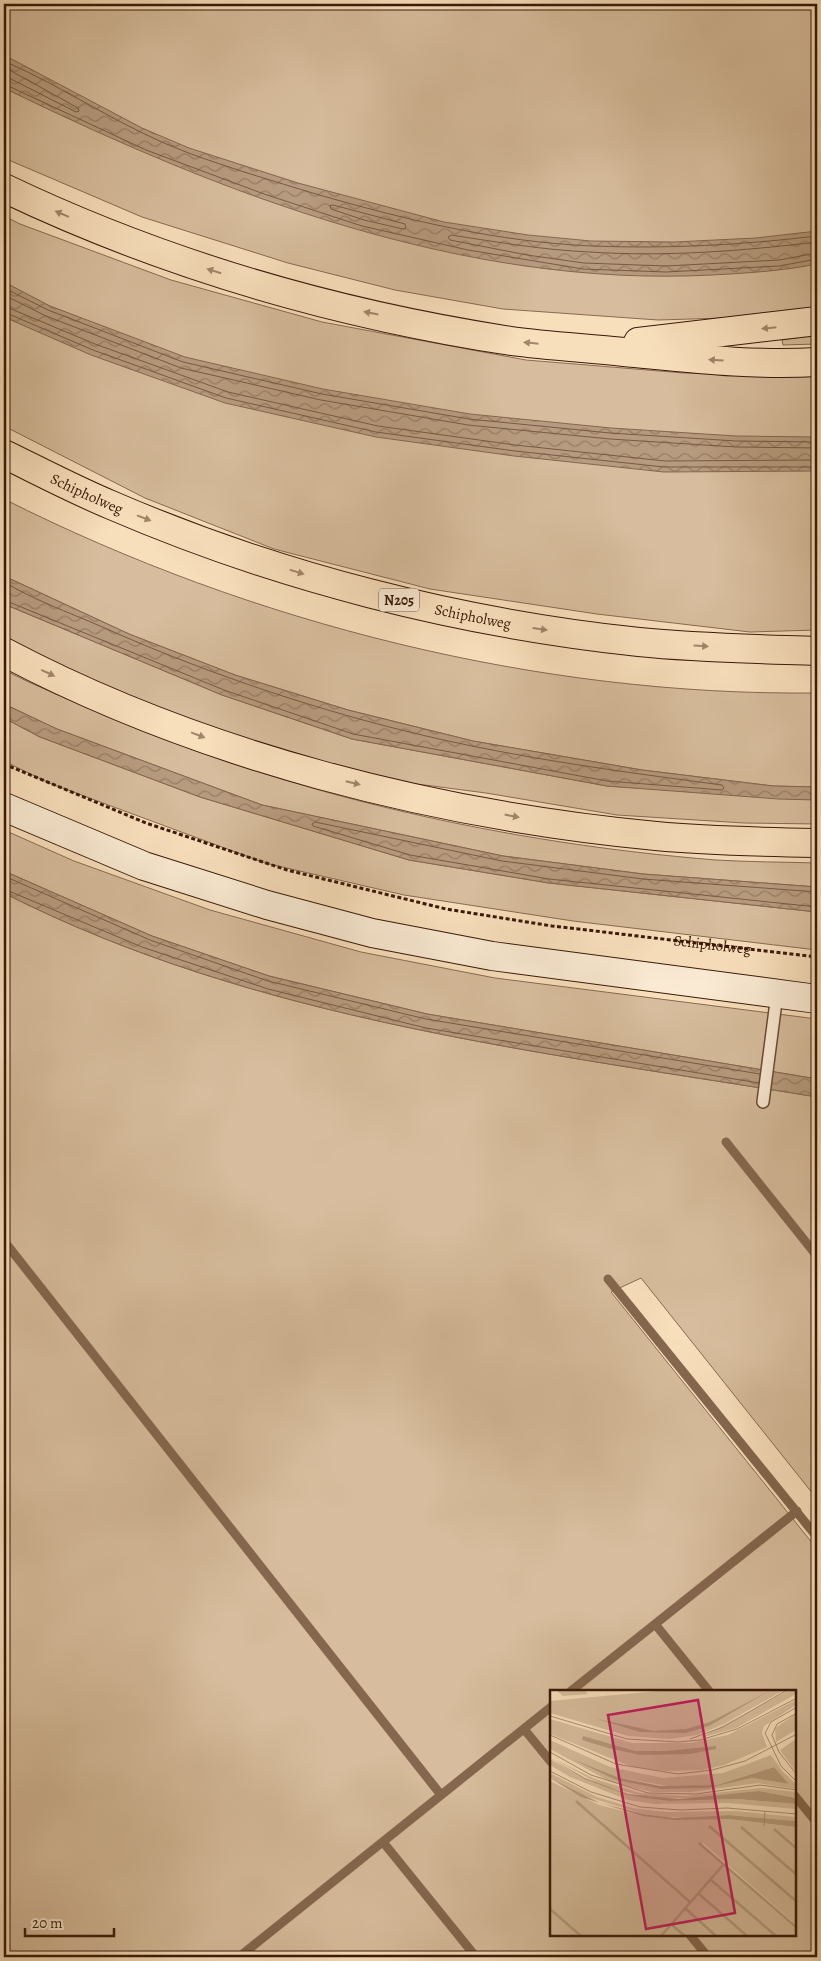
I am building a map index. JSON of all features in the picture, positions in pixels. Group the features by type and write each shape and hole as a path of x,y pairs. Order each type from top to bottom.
{"highway":[{"path":"4,188 134,244 247,282 343,308 511,341 781,364 817,362"},
{"path":"579,348 817,321"},
{"name":"Schipholweg","path":"4,454 111,505 232,551 327,581 433,609 530,628 640,642 817,651"},
{"path":"4,652 107,701 232,748 323,776 409,796 534,821 657,836 817,843"}],"main road":[{"path":"4,807 144,866 267,905 372,933 492,956 817,999"}],"lane":[{"path":"762,1102 777,994"}],"path":[{"name":"Schipholweg","path":"4,764 146,823 287,870 446,909 552,926 817,957"}],"shaded area":[{"path":"4,4 817,4 817,308 758,317 658,320 503,309 395,290 288,263 142,217 4,158"},
{"path":"4,216 20,224 171,280 322,322 526,360 684,373 817,375 817,630 750,632 597,614 430,589 274,549 145,498 4,426"},
{"path":"817,335 817,344 783,345 782,340"},
{"path":"4,499 99,543 197,582 297,616 399,644 503,666 608,682 712,691 817,693 817,787 773,786 642,770 473,741 348,710 235,675 129,634 4,576"},
{"path":"4,604 222,695 352,739 607,786 817,800 817,824 744,823 617,815 486,793 371,778 157,712 4,644"},
{"path":"4,670 100,713 174,742 248,769 325,792 480,828 558,842 716,860 817,863 817,887 643,874 503,856 262,805 57,729 4,704"},
{"path":"4,718 40,737 200,797 409,860 549,883 817,912 817,950 573,921 404,895 265,863 49,783 4,761"},
{"path":"4,830 74,861 210,910 361,952 495,978 817,1019 817,1079 427,1014 269,976 152,936 4,871"},
{"path":"4,893 100,937 198,973 299,1002 402,1026 506,1046 817,1097 817,1499 641,1278 611,1292 817,1549 817,1957 4,1957"}],"water":[{"path":"4,55 142,128 189,148 298,183 444,222 528,235 591,241 674,242 756,238 817,231 817,264 778,270 712,275 619,275 528,266 437,250 347,227 259,198 172,164 4,88"},
{"path":"4,282 50,306 185,357 323,389 470,414 611,428 736,436 817,437 817,471 664,472 514,456 376,437 225,403 91,355 4,317"},
{"path":"4,576 129,634 235,675 348,710 473,741 642,770 773,786 817,787 817,800 778,799 607,786 352,739 222,695 4,604"},
{"path":"4,704 57,729 262,805 503,856 643,874 817,887 817,912 549,883 409,860 200,797 40,737 4,718"},
{"path":"4,871 152,936 269,976 427,1014 817,1079 817,1097 506,1046 402,1026 299,1002 198,973 100,937 4,893"}],"waterway":[{"path":"726,1142 817,1256"},
{"path":"4,1241 441,1795"},
{"path":"608,1279 817,1537"},
{"path":"572,1690 797,1511"},
{"path":"655,1624 708,1690"},
{"path":"239,1957 550,1708"},
{"path":"524,1729 550,1761"},
{"path":"796,1797 817,1823"},
{"path":"383,1842 476,1957"},
{"path":"691,1936 708,1957"}]}
